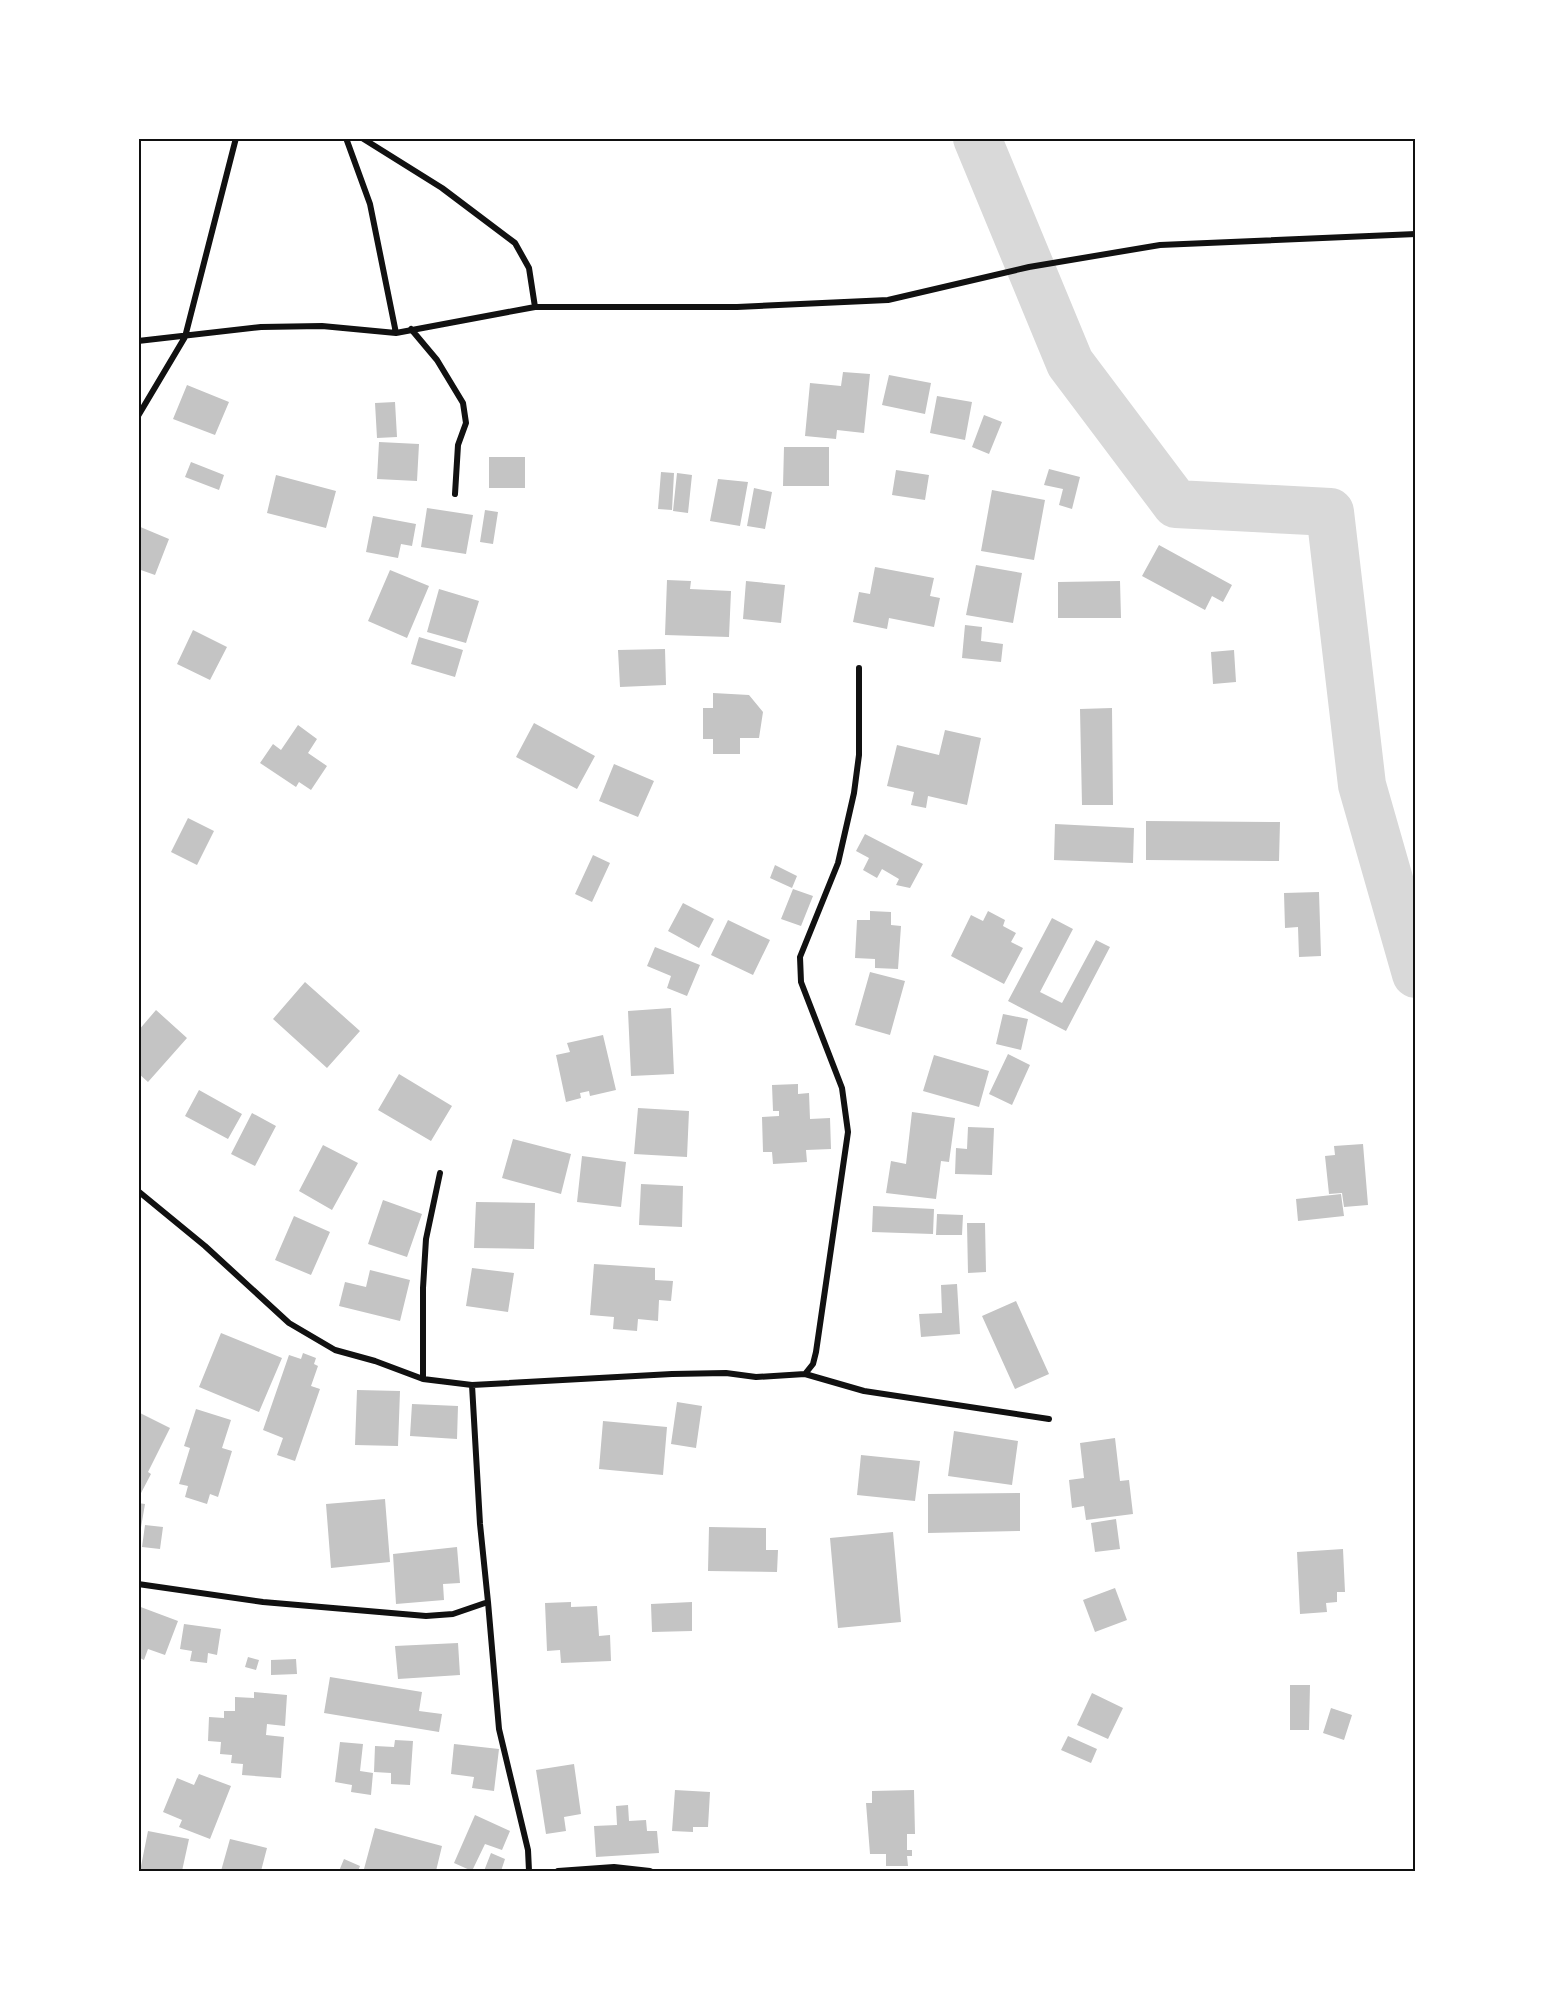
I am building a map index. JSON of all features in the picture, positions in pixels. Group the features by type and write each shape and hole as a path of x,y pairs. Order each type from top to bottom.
{"street":[{"path":"138,417 185,337 236,138"},
{"path":"346,138 370,204 396,333"},
{"path":"362,138 442,188 515,243 529,268 535,307"},
{"path":"138,341 261,327 322,326 396,333 535,307 737,307 888,300 1029,267 1160,245 1416,234"},
{"path":"411,329 437,360 463,402 466,423 458,445 455,494"},
{"path":"805,1374 813,1364 816,1352 848,1132 842,1088 801,982 800,957 838,863 854,793 859,755 859,668"},
{"path":"423,1379 423,1288 426,1239 440,1173"},
{"path":"138,1191 205,1246 289,1323 335,1350 423,1379 472,1385 672,1374 726,1373 756,1377 805,1374 864,1391 1049,1419"},
{"path":"472,1385 480,1524 499,1730 528,1850 529,1871"},
{"path":"138,1584 262,1602 426,1616 453,1614 488,1602"},
{"path":"558,1871 595,1867 650,1871"}],"building":[{"path":"843,372 870,374 864,433 837,430 836,439 805,436 810,383 841,386"},
{"path":"889,375 931,383 925,414 882,405"},
{"path":"187,385 229,402 215,435 173,419"},
{"path":"937,396 972,402 965,440 930,433"},
{"path":"395,402 397,437 377,438 375,403"},
{"path":"984,415 1002,422 989,454 972,447"},
{"path":"379,442 419,444 417,481 377,479"},
{"path":"784,447 829,447 829,486 783,486"},
{"path":"489,457 525,457 525,488 489,488"},
{"path":"191,462 224,475 219,490 185,477"},
{"path":"1049,469 1080,477 1072,509 1059,505 1063,489 1044,485"},
{"path":"896,470 929,475 925,500 892,495"},
{"path":"661,472 674,473 672,510 658,509"},
{"path":"677,473 692,475 688,513 673,511"},
{"path":"276,475 336,491 326,528 267,513"},
{"path":"718,479 748,482 740,526 710,521"},
{"path":"754,488 772,492 765,529 747,526"},
{"path":"992,490 1045,500 1034,560 981,551"},
{"path":"427,508 473,515 466,554 421,547"},
{"path":"485,510 498,512 493,544 480,542"},
{"path":"373,516 416,524 412,546 401,544 398,558 366,552"},
{"path":"138,526 169,539 155,575 138,569"},
{"path":"1159,545 1232,585 1223,602 1212,596 1205,610 1142,576"},
{"path":"976,565 1022,573 1013,623 966,615"},
{"path":"875,567 934,578 930,596 940,598 934,627 889,618 887,629 853,622 859,592 870,594"},
{"path":"390,570 429,586 407,638 368,621"},
{"path":"667,580 691,581 690,589 731,591 729,637 665,635"},
{"path":"746,581 785,585 781,623 743,619"},
{"path":"1120,581 1121,618 1058,618 1058,582"},
{"path":"439,589 479,601 466,643 427,632"},
{"path":"965,625 982,627 981,641 1003,644 1001,662 962,658"},
{"path":"193,630 227,647 210,680 177,664"},
{"path":"419,637 463,650 455,677 411,664"},
{"path":"665,649 666,685 620,687 618,650"},
{"path":"1234,650 1236,682 1213,684 1211,652"},
{"path":"713,693 749,695 763,712 759,738 740,738 740,754 713,754 713,739 703,739 703,708 713,708"},
{"path":"1112,708 1113,805 1082,805 1080,709"},
{"path":"534,723 595,756 577,789 516,757"},
{"path":"298,725 317,739 308,753 327,766 311,790 299,782 296,787 260,763 273,744 281,750"},
{"path":"945,730 981,738 967,805 928,796 926,808 911,805 914,792 887,786 897,745 939,755"},
{"path":"614,764 654,781 638,817 599,801"},
{"path":"188,818 214,831 197,865 171,852"},
{"path":"1146,821 1280,822 1279,861 1146,860"},
{"path":"1055,824 1134,828 1133,863 1054,860"},
{"path":"865,834 923,864 910,888 896,885 899,879 882,869 877,878 863,870 869,858 856,851"},
{"path":"593,855 610,863 592,902 575,894"},
{"path":"775,865 797,876 792,888 770,878"},
{"path":"793,889 813,896 801,926 781,919"},
{"path":"1319,892 1321,956 1299,957 1298,927 1285,928 1284,893"},
{"path":"683,903 714,919 699,948 668,931"},
{"path":"870,911 891,912 891,925 901,926 898,969 875,968 875,959 855,958 857,920 870,920"},
{"path":"988,911 1005,920 1003,926 1016,933 1011,942 1023,948 1004,984 951,956 971,915 983,921"},
{"path":"1052,918 1073,929 1040,992 1062,1003 1096,940 1110,947 1066,1031 1008,1001"},
{"path":"728,920 770,940 753,975 711,955"},
{"path":"655,947 700,965 687,996 667,988 671,976 647,966"},
{"path":"870,972 905,981 890,1035 855,1025"},
{"path":"305,982 360,1031 327,1068 273,1019"},
{"path":"671,1008 674,1074 631,1076 628,1011"},
{"path":"156,1010 187,1038 148,1082 138,1073 138,1031"},
{"path":"1003,1014 1028,1019 1021,1050 996,1044"},
{"path":"603,1035 616,1090 590,1096 589,1091 580,1093 581,1098 566,1102 556,1055 570,1052 567,1043"},
{"path":"1008,1054 1030,1065 1012,1105 989,1094"},
{"path":"934,1055 989,1071 979,1107 923,1091"},
{"path":"399,1074 452,1106 431,1141 378,1110"},
{"path":"798,1084 798,1094 809,1093 810,1119 830,1118 831,1149 806,1150 807,1162 773,1164 772,1152 763,1152 762,1117 779,1116 779,1111 773,1111 772,1085"},
{"path":"199,1090 242,1114 228,1139 185,1116"},
{"path":"638,1108 689,1111 687,1157 634,1154"},
{"path":"912,1112 955,1118 949,1162 941,1161 936,1199 886,1193 891,1161 906,1164"},
{"path":"252,1113 276,1126 255,1166 231,1154"},
{"path":"968,1127 994,1128 992,1175 955,1174 956,1148 967,1149"},
{"path":"513,1139 571,1154 561,1194 502,1178"},
{"path":"1363,1144 1368,1205 1344,1207 1342,1193 1329,1194 1325,1156 1335,1155 1334,1146"},
{"path":"323,1145 358,1163 332,1210 299,1191"},
{"path":"582,1156 626,1162 621,1207 577,1202"},
{"path":"641,1184 683,1186 682,1227 639,1225"},
{"path":"1341,1194 1344,1216 1298,1221 1296,1199"},
{"path":"383,1200 422,1214 407,1257 368,1244"},
{"path":"476,1202 535,1203 534,1249 474,1248"},
{"path":"873,1206 934,1209 933,1234 872,1232"},
{"path":"937,1214 963,1215 962,1235 936,1235"},
{"path":"294,1216 330,1232 311,1275 275,1260"},
{"path":"967,1223 985,1223 986,1272 968,1273"},
{"path":"594,1264 655,1268 655,1280 673,1281 671,1301 659,1300 658,1321 638,1319 637,1331 613,1329 614,1317 590,1315"},
{"path":"472,1268 514,1273 508,1312 466,1306"},
{"path":"370,1270 410,1280 400,1321 339,1306 345,1282 366,1287"},
{"path":"957,1284 960,1334 921,1337 919,1314 942,1313 941,1285"},
{"path":"1016,1301 1049,1374 1015,1389 982,1316"},
{"path":"221,1333 282,1358 259,1412 199,1387"},
{"path":"303,1353 316,1358 314,1364 318,1366 311,1386 320,1389 295,1461 277,1455 283,1438 263,1430 289,1355 301,1359"},
{"path":"357,1390 400,1391 398,1446 355,1445"},
{"path":"677,1402 702,1406 696,1448 671,1444"},
{"path":"412,1404 458,1406 457,1439 410,1436"},
{"path":"196,1409 231,1420 222,1448 232,1451 218,1497 210,1494 207,1504 185,1497 188,1486 179,1484 190,1448 184,1446"},
{"path":"138,1412 170,1428 148,1472 151,1474 140,1495 138,1494"},
{"path":"603,1421 667,1427 663,1475 599,1469"},
{"path":"954,1431 1018,1441 1012,1485 948,1476"},
{"path":"1115,1438 1120,1481 1129,1480 1133,1514 1086,1520 1084,1506 1072,1508 1069,1480 1084,1478 1080,1443"},
{"path":"861,1455 920,1461 915,1501 857,1495"},
{"path":"1020,1493 1020,1531 928,1533 928,1494"},
{"path":"385,1499 390,1562 331,1568 326,1504"},
{"path":"138,1503 145,1504 139,1539 138,1539"},
{"path":"1116,1519 1120,1549 1095,1552 1091,1523"},
{"path":"145,1525 163,1527 160,1549 142,1547"},
{"path":"709,1527 766,1528 766,1550 778,1550 777,1572 708,1571"},
{"path":"893,1532 901,1622 838,1628 830,1538"},
{"path":"457,1547 460,1583 443,1584 444,1600 396,1604 393,1554"},
{"path":"1343,1549 1345,1592 1337,1592 1337,1602 1326,1603 1327,1612 1300,1614 1297,1552"},
{"path":"1115,1588 1127,1620 1095,1632 1083,1600"},
{"path":"571,1602 571,1607 597,1606 599,1636 610,1635 611,1661 561,1663 560,1650 547,1651 545,1603"},
{"path":"692,1602 692,1631 652,1632 651,1604"},
{"path":"138,1606 178,1621 165,1655 148,1649 144,1660 138,1657"},
{"path":"184,1624 221,1629 217,1655 208,1653 207,1663 190,1661 192,1651 180,1649"},
{"path":"458,1643 460,1675 398,1679 395,1646"},
{"path":"248,1657 259,1660 256,1670 245,1667"},
{"path":"296,1659 297,1674 271,1675 271,1660"},
{"path":"330,1677 422,1692 419,1711 442,1714 439,1732 324,1713"},
{"path":"1290,1685 1310,1685 1309,1730 1290,1730"},
{"path":"254,1692 287,1695 285,1726 267,1724 266,1735 284,1737 281,1778 242,1775 243,1764 231,1763 232,1755 220,1754 221,1742 208,1741 209,1717 224,1718 224,1711 235,1711 235,1697 254,1698"},
{"path":"1092,1693 1123,1708 1108,1739 1077,1725"},
{"path":"1331,1708 1352,1715 1344,1740 1323,1733"},
{"path":"1068,1736 1097,1749 1091,1763 1061,1750"},
{"path":"395,1740 413,1741 410,1785 391,1784 391,1773 374,1772 375,1746 394,1747"},
{"path":"340,1742 363,1744 360,1771 373,1773 371,1795 351,1792 352,1785 335,1782"},
{"path":"454,1744 499,1749 494,1791 472,1788 474,1777 451,1774"},
{"path":"574,1764 581,1814 564,1817 566,1831 546,1834 536,1770"},
{"path":"199,1774 231,1786 210,1839 179,1827 182,1820 163,1812 177,1778 194,1785"},
{"path":"675,1790 710,1792 708,1827 693,1827 693,1832 672,1831"},
{"path":"914,1790 915,1834 907,1834 907,1850 912,1850 912,1856 907,1856 908,1866 886,1866 886,1854 870,1854 866,1803 872,1803 872,1791"},
{"path":"628,1805 629,1821 646,1820 647,1831 657,1831 659,1853 596,1857 594,1826 617,1825 616,1806"},
{"path":"475,1815 510,1831 502,1850 485,1844 472,1871 454,1863"},
{"path":"375,1828 442,1846 436,1871 364,1869"},
{"path":"148,1831 189,1839 182,1871 140,1871"},
{"path":"230,1839 267,1848 261,1871 221,1871"},
{"path":"491,1853 505,1859 501,1871 484,1871"},
{"path":"344,1859 360,1866 358,1871 339,1871"}],"waterway":[{"path":"977,138 1070,363 1176,504 1330,512 1362,785 1416,974"}]}
